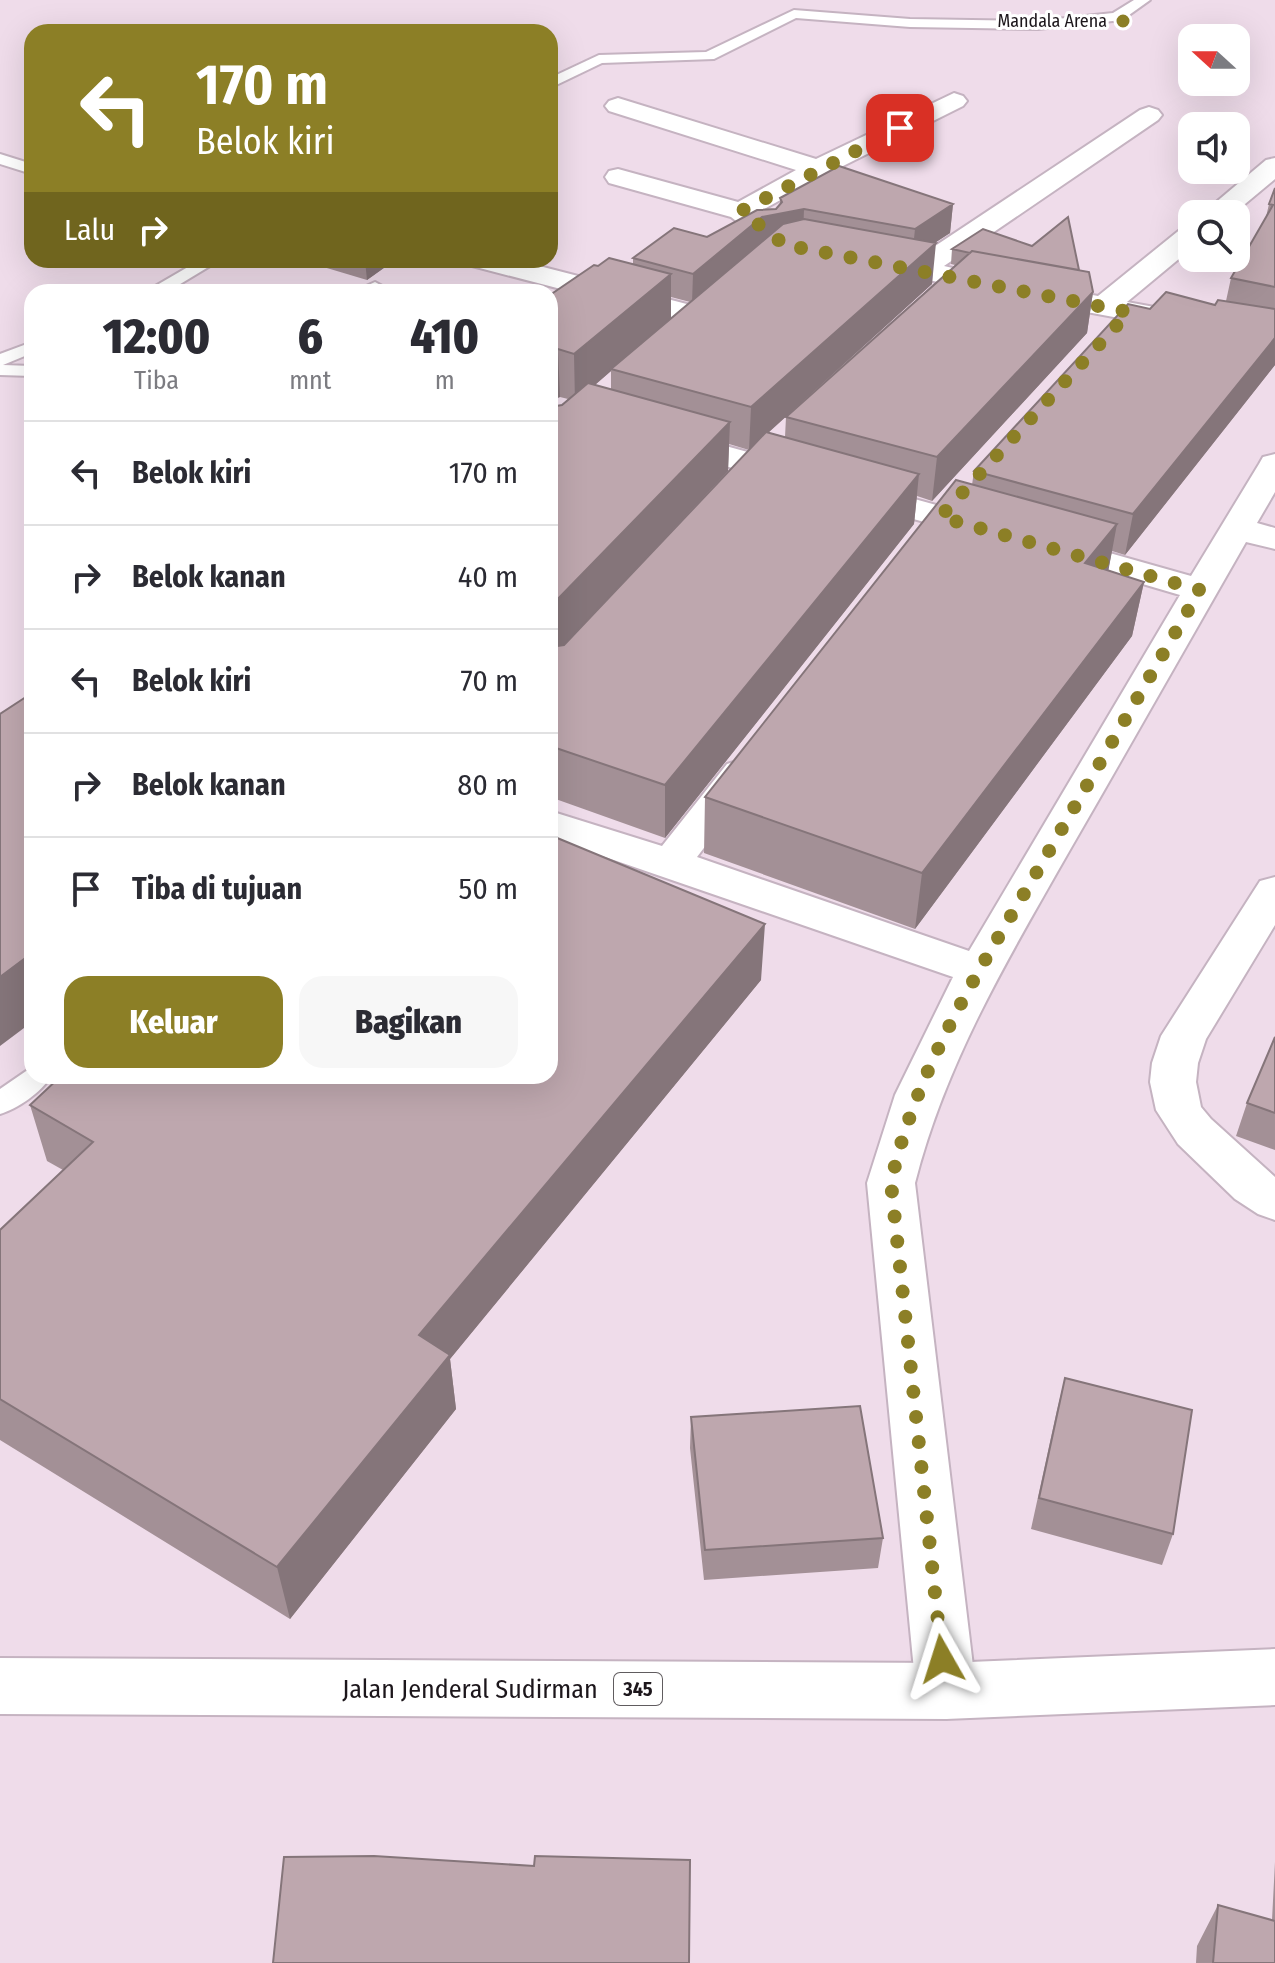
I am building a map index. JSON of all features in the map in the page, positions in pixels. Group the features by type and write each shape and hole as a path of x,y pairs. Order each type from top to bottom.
{"street":[{"path":"741,211 818,168 954,101"},
{"path":"618,106 818,168"},
{"path":"920,269 1149,115"},
{"path":"1233,200 1275,166"},
{"path":"618,177 655,190 741,211 789,248 771,254"},
{"path":"1114,318 1178,249"},
{"path":"842,255 984,283 1114,318 1275,338"},
{"path":"513,268 699,316"},
{"path":"902,330 984,283"},
{"path":"675,336 723,295"},
{"path":"640,432 1200,590"},
{"path":"946,1691 891,1183 901,1134 920,1088 980,969 1275,464"},
{"path":"1237,528 1275,539"},
{"path":"671,863 757,752"},
{"path":"558,827 671,863 938,958 980,969"},
{"path":"1275,891 1184,1036 1176,1052 1173,1071 1179,1112 1227,1165 1275,1201"},
{"name":"Jalan Jenderal Sudirman","path":"0,1686 946,1691 1275,1677"}],"lane":[{"path":"558,80 599,59 709,56 794,14 910,23 1038,25 1117,17 1143,0"},
{"path":"0,159 24,166"},
{"path":"168,284 198,268"},
{"path":"0,360 24,350"},
{"path":"0,370 24,371"},
{"path":"0,1104 26,1084"}],"building":[{"path":"839,166 953,204 915,229 804,209 762,217 693,274 633,258 674,228 707,237 757,210 776,209 782,202 780,198"},
{"path":"1275,188 1275,287 1231,278 1234,272 1250,272 1250,245 1273,205 1269,204"},
{"path":"1068,217 1079,270 952,249 983,229 1032,246"},
{"path":"804,219 936,243 751,407 611,369 783,224"},
{"path":"972,251 1089,272 1093,292 937,457 786,417"},
{"path":"609,258 671,274 574,354 558,349 558,290 594,265 598,266"},
{"path":"1166,292 1215,305 1218,300 1275,309 1275,338 1133,514 974,471 1128,304 1150,309"},
{"path":"588,383 730,422 558,599 558,406"},
{"path":"766,432 919,474 665,785 558,749 558,646 564,645"},
{"path":"956,480 1117,524 1085,563 1144,582 922,873 705,797"},
{"path":"24,698 24,959 0,977 0,714"},
{"path":"558,838 765,924 419,1335 450,1355 277,1567 0,1399 0,1230 93,1142 30,1105 52,1084 558,1084"},
{"path":"1275,1037 1275,1113 1247,1103"},
{"path":"1065,1378 1192,1410 1173,1534 1039,1498"},
{"path":"860,1406 883,1538 705,1550 691,1417"},
{"path":"374,1856 534,1866 535,1856 690,1860 689,1963 273,1963 284,1857"},
{"path":"1218,1905 1275,1921 1275,1963 1213,1963"}],"place":[{"name":"Mandala Arena","path":"1123,21"}],"route":[{"path":"900,128 818,168 741,211 789,248 920,269 1129,312 940,517 1200,590 980,969 920,1088 901,1134 891,1183 942,1659"}]}
